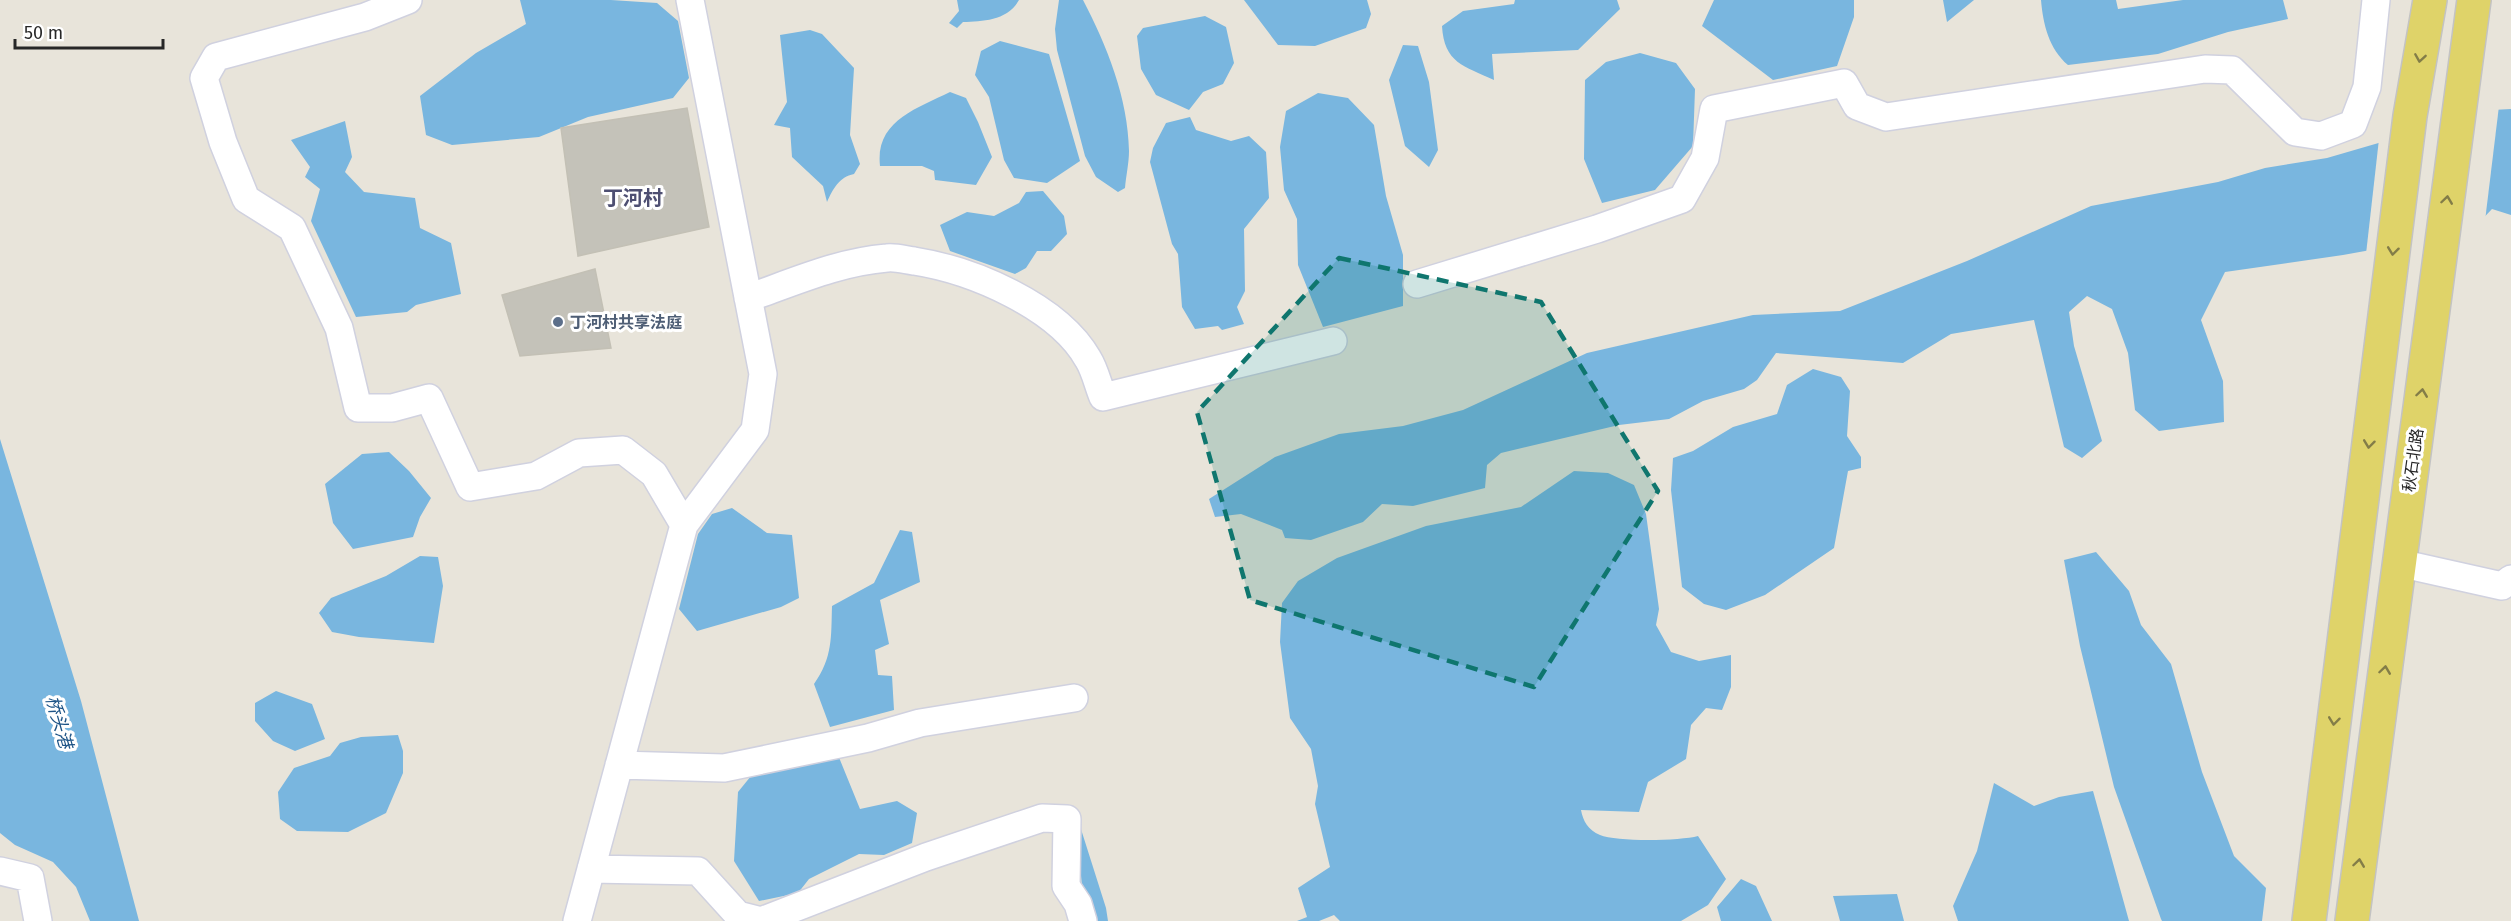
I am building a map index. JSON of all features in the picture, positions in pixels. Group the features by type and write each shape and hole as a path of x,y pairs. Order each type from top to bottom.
{"main road":[{"path":"2309,921 2410,116 2430,0"},
{"name":"秋石北路","path":"2352,921 2474,0"}],"street":[{"path":"408,0 364,17 216,57 204,78 222,142 246,199 292,228 339,327 358,408 392,408 429,398 470,487 536,476 579,453 623,450 654,474 684,525"},
{"path":"577,921 684,525 755,430 763,374 690,0"},
{"path":"1417,284 1597,229 1682,199 1705,158 1714,109 1844,83 1857,106 1886,117 2205,69 2232,70 2295,132 2322,136 2353,124 2367,87 2376,0"},
{"path":"748,298 838,266 890,257 932,264 977,278 1027,302 1065,331 1088,359 1103,397 1334,341"},
{"path":"2399,563 2502,586 2511,579"},
{"path":"619,765 724,768 868,738 920,723 1074,698"},
{"path":"591,869 698,871 738,915 761,921 926,857 1042,818 1066,819 1066,886 1078,904 1083,921"},
{"path":"0,871 30,878 38,921"}],"highlighted area":[{"path":"1339,258 1541,302 1658,491 1534,687 1250,600 1197,412"}],"water":[{"path":"520,0 611,0 657,3 678,21 689,78 673,98 588,117 539,137 452,145 426,135 420,96 476,53 526,24"},
{"path":"957,0 1019,0 1014,7 1001,16 963,22 957,28 949,23 959,11"},
{"path":"1059,0 1083,0 1115,73 1125,112 1129,151 1125,188 1118,192 1096,177 1085,156 1057,50 1055,29"},
{"path":"1244,0 1367,0 1371,14 1366,28 1315,46 1278,45"},
{"path":"1515,0 1617,0 1620,9 1578,50 1492,54 1494,80 1465,67 1451,56 1442,26 1463,11 1514,4"},
{"path":"1714,0 1854,0 1854,17 1837,66 1773,80 1702,26"},
{"path":"1943,0 1974,0 1947,22"},
{"path":"2041,0 2116,0 2118,9 2183,0 2283,0 2288,19 2228,32 2158,54 2068,65 2061,59 2048,36"},
{"path":"1205,16 1226,27 1234,63 1223,84 1203,92 1189,110 1156,95 1141,69 1137,36 1143,28"},
{"path":"810,30 822,34 854,68 850,135 860,164 854,174 837,184 827,202 823,186 792,157 790,128 774,125 787,102 780,35"},
{"path":"1000,41 1049,54 1080,161 1047,183 1014,178 1004,160 989,97 975,75 981,51"},
{"path":"1403,45 1418,46 1429,82 1438,150 1429,167 1405,146 1389,80"},
{"path":"1640,53 1676,63 1695,89 1693,146 1655,190 1602,203 1584,159 1585,80 1606,62"},
{"path":"950,92 966,98 992,157 976,185 935,180 934,171 922,166 880,166 880,151 891,127 912,111"},
{"path":"1318,93 1348,98 1374,125 1386,196 1403,255 1403,306 1323,327 1298,265 1297,219 1284,190 1280,147 1286,111"},
{"path":"2511,109 2511,215 2492,209 2470,232 2343,255 2225,272 2201,320 2223,381 2224,422 2159,431 2135,410 2128,353 2112,309 2087,296 2069,312 2074,346 2102,441 2082,458 2064,447 2034,320 1951,334 1903,363 1776,353 1757,380 1744,389 1703,401 1669,419 1619,425 1501,453 1487,465 1485,488 1413,506 1382,504 1363,522 1311,540 1285,538 1282,530 1241,514 1215,517 1209,499 1275,457 1339,434 1403,426 1463,410 1587,353 1753,315 1840,311 1967,261 2091,206 2218,182 2265,168 2327,158 2492,110"},
{"path":"1190,117 1196,130 1231,141 1249,136 1266,152 1269,198 1244,229 1245,291 1237,307 1244,324 1222,330 1218,326 1195,329 1182,307 1178,254 1172,244 1150,162 1153,148 1166,123"},
{"path":"345,121 352,157 345,172 364,192 415,198 420,228 451,243 461,294 416,305 407,312 356,317 311,221 320,189 305,177 310,167 291,140"},
{"path":"1043,191 1064,216 1067,234 1051,251 1037,251 1026,268 1015,274 950,251 940,225 967,212 994,216 1019,203 1026,192"},
{"path":"1813,369 1841,377 1850,391 1847,436 1861,457 1861,468 1848,471 1834,548 1765,595 1726,610 1704,604 1682,587 1671,490 1673,458 1693,451 1733,427 1777,414 1787,385"},
{"name":"桥头港","path":"0,439 81,701 139,921 90,921 76,887 53,862 15,845 0,833"},
{"path":"389,452 409,471 431,498 420,517 413,537 353,549 333,523 325,484 362,454"},
{"path":"1574,471 1608,473 1634,485 1646,514 1659,609 1656,625 1671,652 1699,661 1731,655 1731,687 1722,710 1706,708 1691,725 1686,759 1648,782 1639,812 1581,810 1583,818 1592,831 1620,839 1677,839 1698,836 1726,879 1708,905 1681,921 1340,921 1334,915 1319,921 1297,921 1307,917 1298,888 1330,867 1315,804 1318,786 1311,749 1290,718 1280,642 1282,603 1298,581 1337,558 1426,526 1521,507"},
{"path":"732,508 767,533 792,535 799,598 781,607 697,631 679,609 698,534 712,514"},
{"path":"900,530 912,532 920,582 880,600 889,644 875,650 878,675 892,676 894,710 830,727 814,684 828,656 832,606 874,583"},
{"path":"2096,552 2129,591 2141,625 2171,664 2202,772 2234,856 2266,888 2262,921 2162,921 2161,919 2114,787 2080,646 2064,560"},
{"path":"420,556 438,557 443,586 434,643 359,637 332,632 319,613 331,598 386,576"},
{"path":"276,691 312,704 325,739 295,751 273,741 255,721 255,703"},
{"path":"398,735 403,751 403,773 386,813 348,832 297,831 280,819 278,792 294,768 330,756 340,743 361,737"},
{"path":"838,755 860,809 897,801 917,813 912,843 884,855 859,854 809,879 798,893 759,901 734,861 738,792 751,776"},
{"path":"1994,783 2034,806 2059,797 2093,791 2129,921 1958,921 1953,906 1977,851"},
{"path":"1080,826 1108,921 1090,921 1083,895 1076,828"},
{"path":"1741,879 1756,886 1772,921 1721,921 1717,907"},
{"path":"1897,894 1904,921 1840,921 1833,896"}],"pier":[{"path":"2499,106 2485,221 2471,235 2366,254 2379,139"}],"building":[{"path":"687,108 709,227 578,256 561,128"},
{"name":"丁河村共享法庭","path":"595,269 611,348 520,356 502,295"}],"place":[{"name":"丁河村共享法庭","path":"558,322"}],"district":[{"name":"丁河村","path":"633,198"}]}
